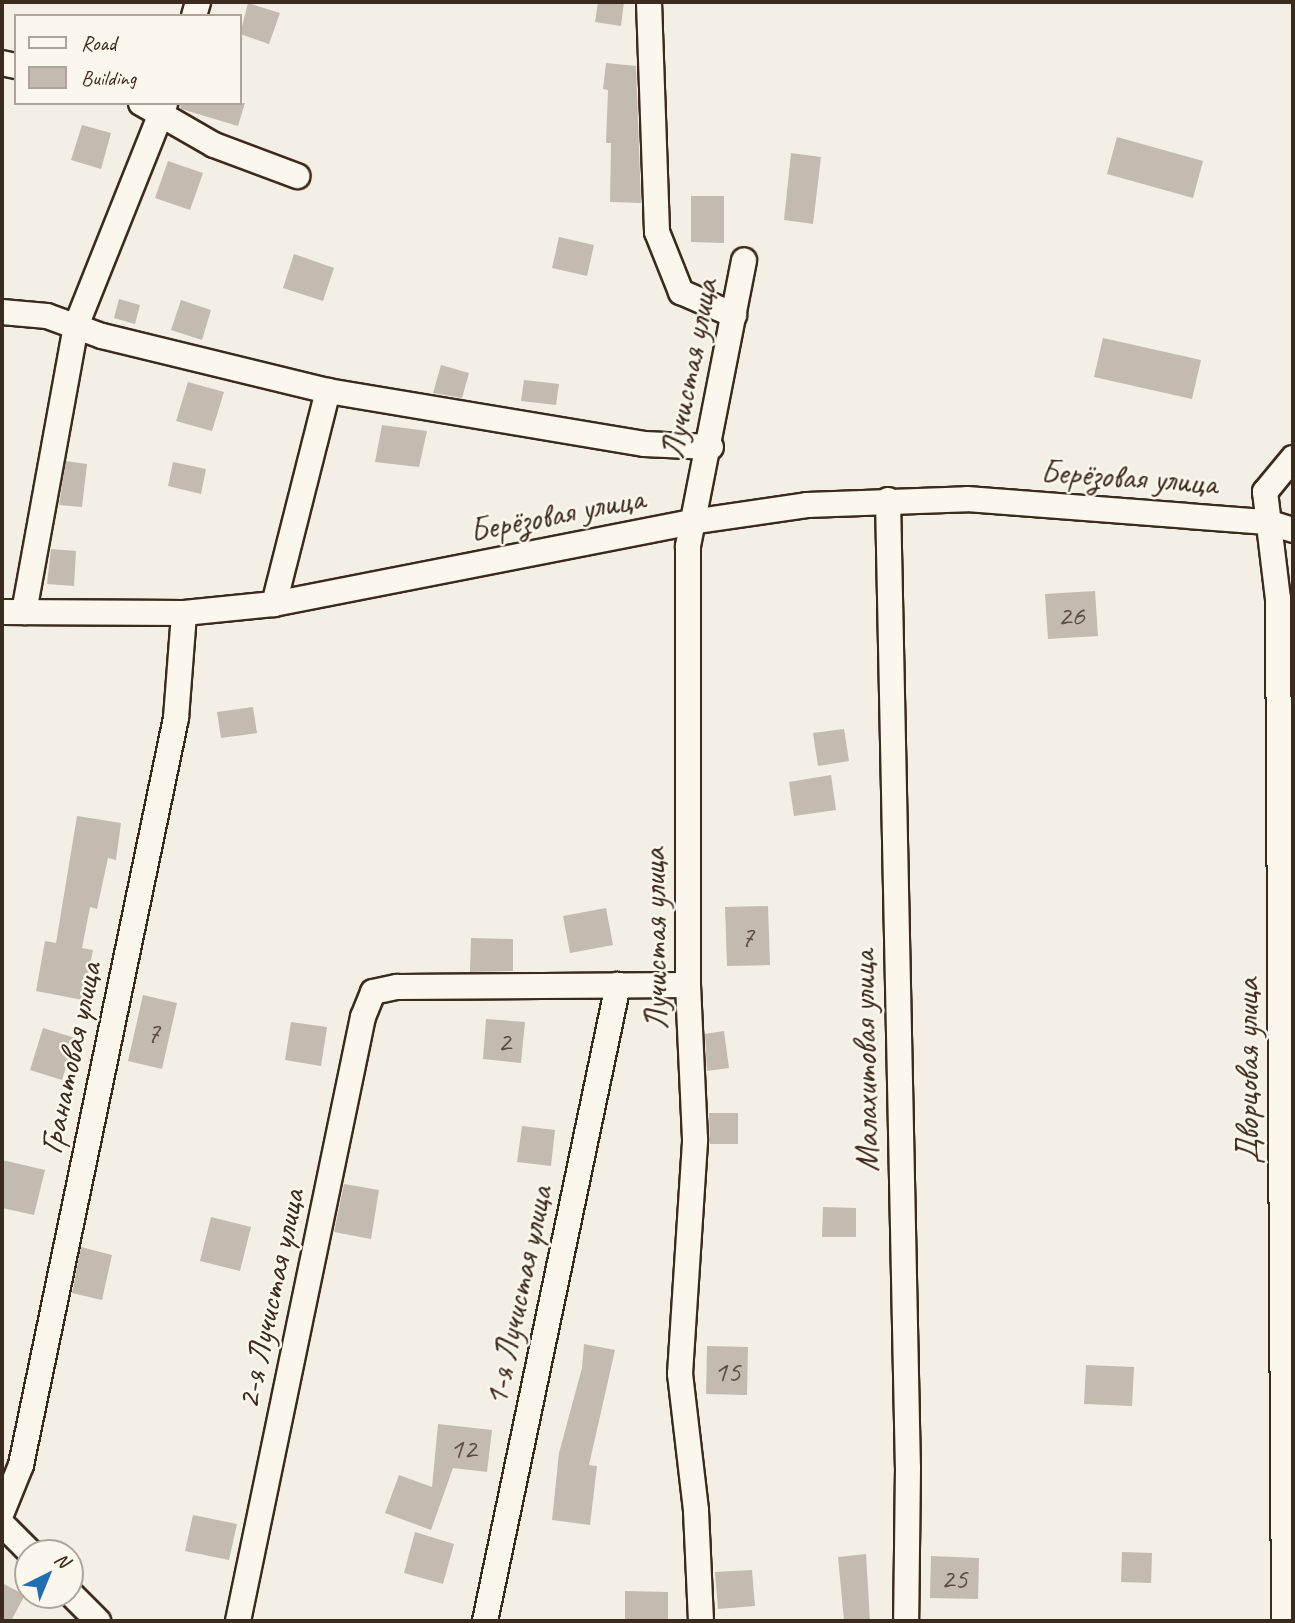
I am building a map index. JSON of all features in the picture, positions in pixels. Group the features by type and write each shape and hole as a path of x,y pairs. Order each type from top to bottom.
{"street":[{"path":"649,2 657,232 681,292 734,315"},
{"path":"13,612 76,326 156,107 214,145 297,176"},
{"name":"Лучистая улица","path":"701,1621 696,1510 681,1374 695,1162 688,985 691,522 711,447 744,260"},
{"path":"2,312 47,316 76,326 328,391 644,444 711,447"},
{"path":"274,604 328,391"},
{"name":"Дворцовая улица","path":"1284,1621 1278,599 1265,492 1293,458"},
{"name":"Берёзовая улица","path":"13,612 184,613 274,604 691,522 807,505 967,499 1267,522 1293,530"},
{"name":"Малахитовая улица","path":"888,500 908,1468 906,1621"},
{"name":"Гранатовая улица","path":"2,1513 21,1465 176,718 184,613"},
{"path":"618,985 688,985"},
{"name":"2-я Лучистая улица","path":"238,1621 363,1017 373,992 397,987 618,985"},
{"name":"1-я Лучистая улица","path":"485,1621 618,985"},
{"path":"2,1524 17,1539"},
{"path":"84,1607 98,1621"}],"building":[{"path":"598,2 624,2 621,26 595,22"},
{"path":"248,3 280,13 269,44 242,35"},
{"path":"606,63 636,66 641,203 610,202 611,143 606,143 608,90 603,89"},
{"path":"245,103 238,126 181,109 180,105"},
{"path":"82,125 111,133 101,169 71,160"},
{"path":"1117,137 1203,161 1193,198 1107,174"},
{"path":"791,153 821,157 813,224 784,220"},
{"path":"168,161 203,173 190,210 155,198"},
{"path":"691,196 724,196 724,243 691,242"},
{"path":"559,237 594,245 587,276 552,268"},
{"path":"294,254 334,268 323,301 283,288"},
{"path":"119,299 140,305 135,324 114,318"},
{"path":"181,300 211,310 202,340 171,330"},
{"path":"1103,338 1201,360 1192,399 1094,377"},
{"path":"441,365 469,373 462,398 433,393"},
{"path":"524,380 559,384 556,405 521,401"},
{"path":"188,382 224,392 212,431 176,421"},
{"path":"382,425 427,431 419,467 375,462"},
{"path":"66,461 87,464 82,507 59,505"},
{"path":"173,462 206,469 201,494 168,486"},
{"path":"51,549 76,551 74,586 47,584"},
{"path":"1095,591 1098,636 1048,639 1045,594"},
{"path":"253,707 257,733 221,738 217,712"},
{"path":"844,729 849,761 818,766 813,733"},
{"path":"831,775 836,810 794,816 789,782"},
{"path":"77,816 121,823 116,860 108,858 97,909 90,907 82,948 93,950 83,1000 36,991 45,941 56,943"},
{"path":"768,906 770,965 727,966 725,907"},
{"path":"606,908 613,945 570,953 563,916"},
{"path":"471,938 513,939 513,971 470,972"},
{"path":"143,995 177,1003 162,1069 128,1061"},
{"path":"486,1019 525,1022 521,1063 483,1059"},
{"path":"291,1022 327,1027 321,1066 285,1060"},
{"path":"43,1028 75,1038 62,1080 30,1070"},
{"path":"724,1031 729,1068 707,1071 705,1034"},
{"path":"709,1113 738,1113 738,1144 710,1144"},
{"path":"522,1126 555,1130 551,1166 517,1162"},
{"path":"2,1160 45,1170 34,1215 2,1208"},
{"path":"344,1184 379,1190 371,1239 334,1232"},
{"path":"823,1207 856,1208 856,1237 822,1237"},
{"path":"211,1217 251,1227 240,1271 200,1261"},
{"path":"81,1247 112,1255 102,1300 72,1293"},
{"path":"584,1344 615,1350 589,1465 597,1466 590,1525 552,1520 559,1453 582,1368"},
{"path":"707,1346 748,1347 747,1395 706,1394"},
{"path":"1086,1365 1134,1367 1132,1406 1084,1404"},
{"path":"438,1424 492,1430 487,1472 453,1468 431,1530 385,1513 399,1475 432,1487"},
{"path":"193,1515 237,1524 229,1560 185,1551"},
{"path":"415,1532 454,1544 443,1584 404,1573"},
{"path":"1122,1552 1152,1553 1151,1583 1121,1582"},
{"path":"866,1554 870,1621 844,1621 838,1557"},
{"path":"931,1556 979,1558 978,1599 930,1598"},
{"path":"752,1570 755,1606 718,1609 715,1572"},
{"path":"2,1583 14,1589 14,1609 17,1609 11,1621 2,1621"},
{"path":"625,1591 668,1592 668,1621 625,1621"}]}
